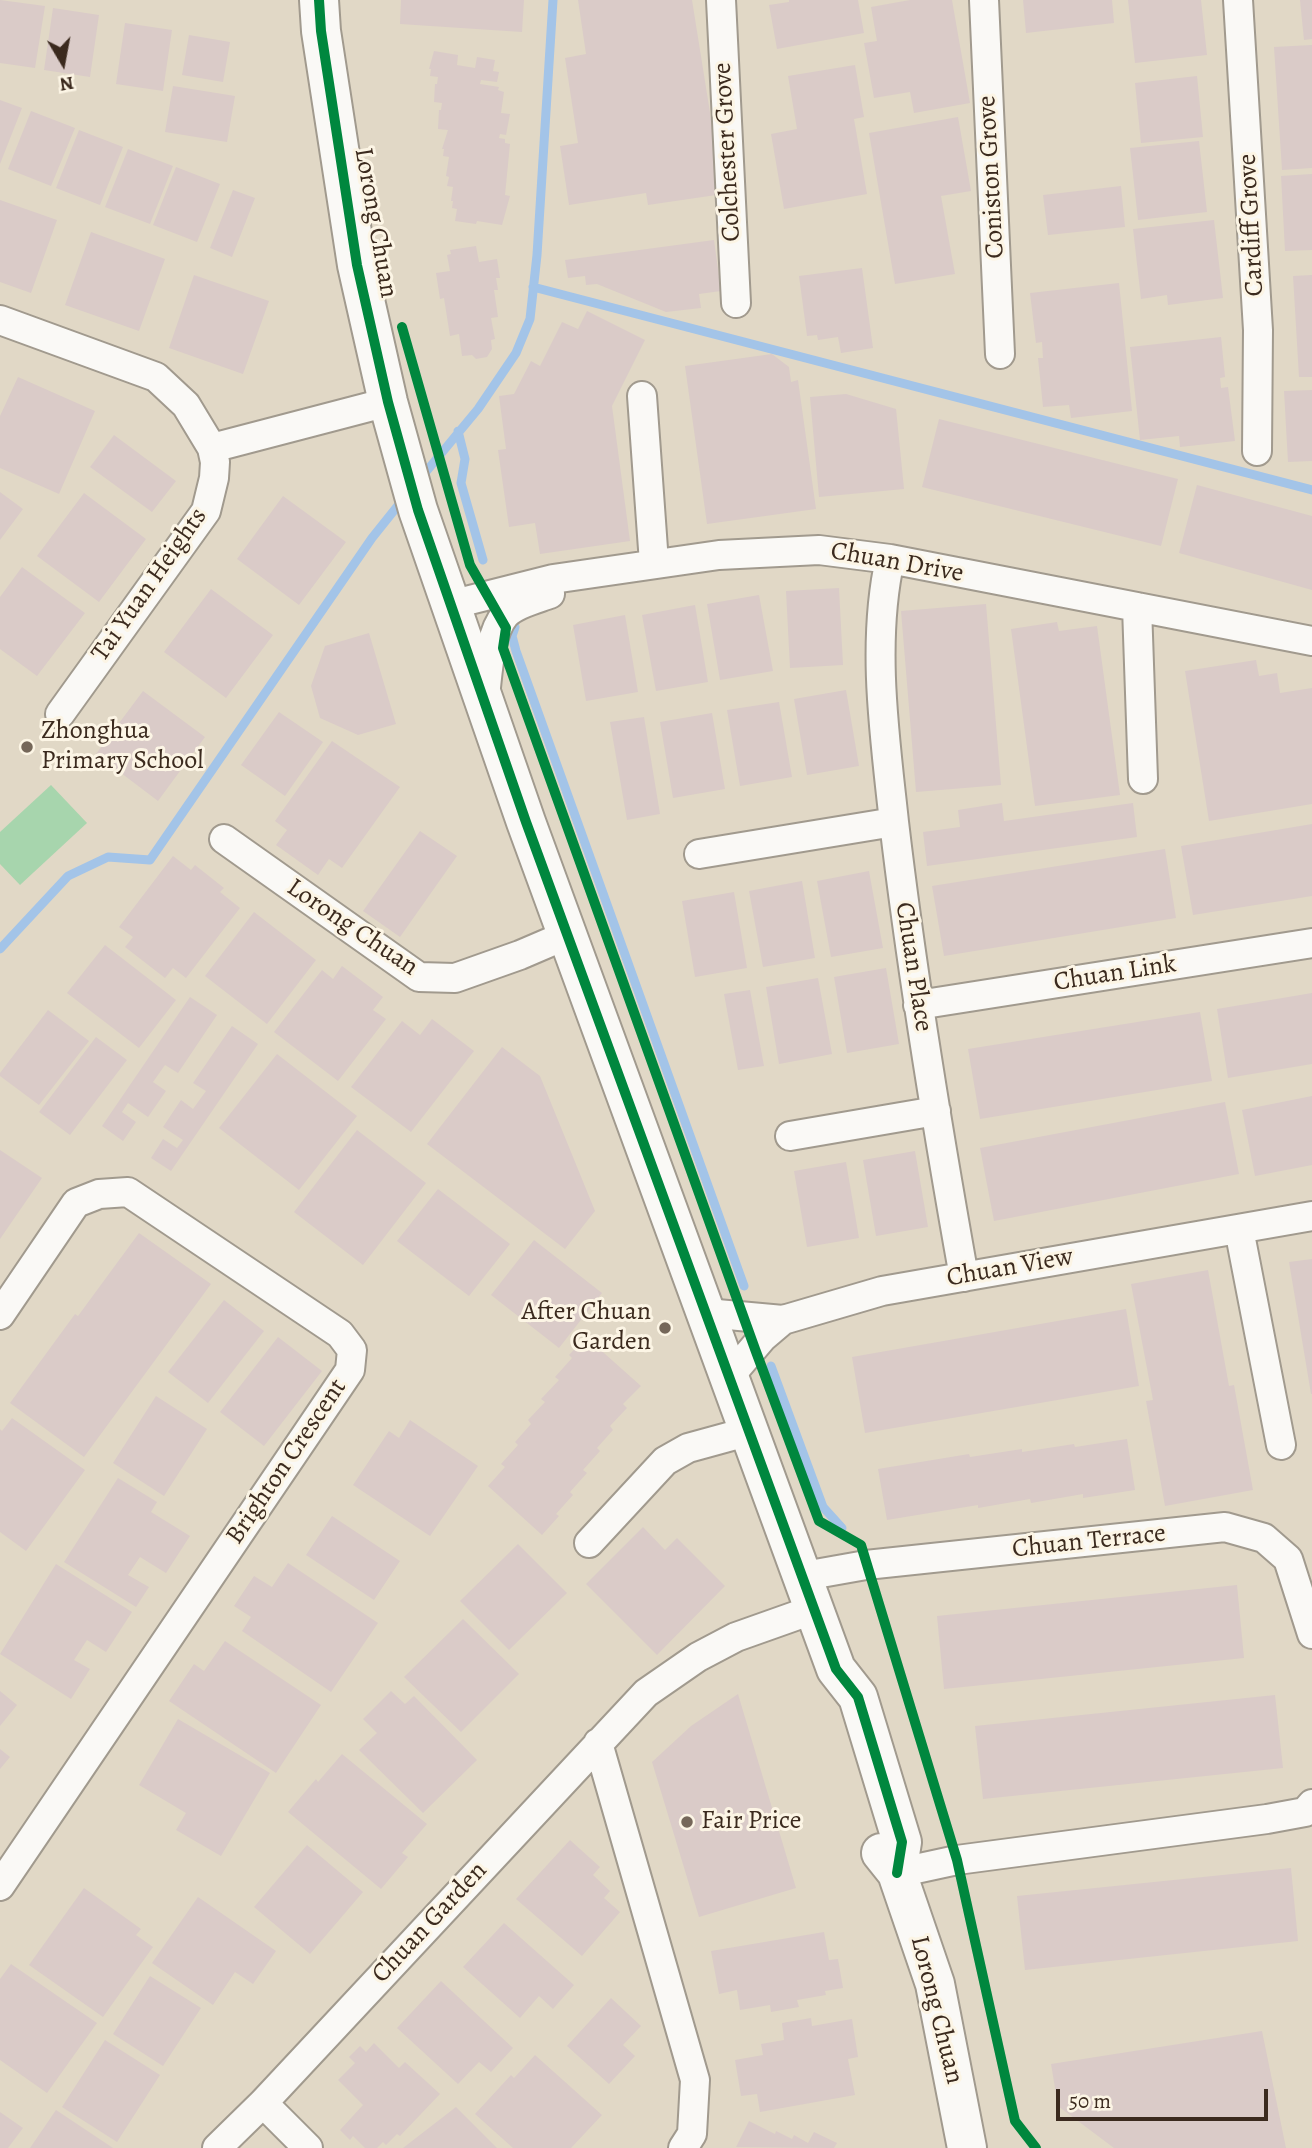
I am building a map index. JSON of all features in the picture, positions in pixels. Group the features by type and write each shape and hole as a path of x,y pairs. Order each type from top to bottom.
{"street":[{"name":"Lorong Chuan","path":"319,0 321,32 357,265 388,402 416,505 484,703 836,1669 858,1697 902,1842 897,1873 935,1984 967,2148"},
{"name":"Colchester Grove","path":"721,0 736,303"},
{"name":"Coniston Grove","path":"984,0 1000,354"},
{"name":"Cardiff Grove","path":"1238,0 1258,330 1257,451"},
{"name":"Tai Yuan Heights","path":"0,321 156,377 186,405 212,447 215,462 206,511 60,714"},
{"path":"642,397 654,563"},
{"path":"212,447 351,414 388,402"},
{"name":"Chuan Drive","path":"450,605 553,579 593,572 719,555 819,550 890,559 1312,641"},
{"name":"Chuan Place","path":"890,559 883,617 884,734 905,919 964,1277"},
{"path":"484,703 490,652 504,616 537,598 579,583 593,572"},
{"path":"1137,607 1143,779"},
{"path":"699,854 894,822"},
{"name":"Lorong Chuan","path":"224,839 419,977 455,978 569,934"},
{"name":"Chuan Link","path":"918,1005 1312,943"},
{"path":"790,1136 936,1111"},
{"name":"Brighton Crescent","path":"0,1315 76,1203 99,1194 128,1192 340,1334 352,1349 350,1370 0,1886"},
{"name":"Chuan View","path":"706,1313 783,1320 882,1291 1312,1216"},
{"path":"1239,1229 1281,1445"},
{"name":"Chuan View","path":"729,1377 763,1337 783,1320"},
{"path":"589,1543 664,1461 688,1448 750,1431"},
{"name":"Chuan Terrace","path":"810,1592 866,1564 1225,1527 1264,1538 1288,1559 1312,1634"},
{"name":"Chuan Garden","path":"217,2148 263,2103 646,1693 698,1657 810,1592"},
{"path":"598,1743 695,2080 692,2134 683,2148"},
{"path":"897,1873 957,1860 1267,1819 1305,1812 1312,1804"},
{"path":"263,2103 307,2148"},
{"path":"960,2111 993,2148"}],"green space":[{"path":"51,785 87,823 20,885 0,864 0,832"}],"building":[{"path":"0,0 45,6 35,68 0,63"},
{"path":"401,0 524,0 522,32 400,24"},
{"path":"578,0 692,0 723,194 648,205 646,193 569,205 560,146 578,143 565,58 586,54"},
{"path":"789,0 858,0 864,33 777,49 769,5"},
{"path":"910,0 952,0 970,103 914,113 910,92 874,98 864,43 877,41 871,7"},
{"path":"1023,0 1112,0 1114,23 1026,33"},
{"path":"1128,0 1201,0 1207,55 1135,63"},
{"path":"1300,0 1312,0 1312,39 1304,40"},
{"path":"53,8 99,15 90,77 44,70"},
{"path":"125,23 172,30 163,91 116,84"},
{"path":"189,35 230,42 223,82 182,75"},
{"path":"1312,45 1312,168 1282,170 1274,47"},
{"path":"434,51 458,55 457,65 475,68 477,57 495,60 493,71 499,72 497,82 481,80 480,84 499,87 498,90 504,92 501,113 510,114 506,135 500,134 499,138 510,144 505,195 510,196 502,225 455,221 457,209 452,208 451,201 453,187 447,186 449,177 446,176 449,157 443,156 442,149 448,130 438,129 442,103 434,102 438,77 430,76 429,69"},
{"path":"855,65 864,117 854,119 867,194 784,209 771,134 797,129 788,76"},
{"path":"1197,76 1203,137 1141,143 1135,83"},
{"path":"173,86 235,96 227,142 165,132"},
{"path":"0,100 22,108 0,164"},
{"path":"31,111 75,128 51,186 8,169"},
{"path":"958,117 971,191 941,196 955,274 895,284 869,133"},
{"path":"79,130 123,147 100,205 56,188"},
{"path":"1199,141 1207,212 1138,220 1130,148"},
{"path":"128,149 173,166 150,224 105,207"},
{"path":"176,167 220,184 197,242 153,225"},
{"path":"1312,174 1312,250 1285,251 1281,176"},
{"path":"1121,186 1125,227 1048,235 1043,195"},
{"path":"233,190 255,198 232,257 210,248"},
{"path":"0,200 57,220 31,293 0,282"},
{"path":"1214,220 1223,298 1168,305 1167,295 1141,299 1133,229"},
{"path":"91,232 165,259 139,331 65,305"},
{"path":"714,240 721,291 699,294 701,308 666,312 597,284 586,285 585,276 568,278 565,260"},
{"path":"476,246 479,262 497,259 500,278 496,278 498,290 494,290 498,317 491,318 495,339 491,340 492,349 487,357 476,359 472,355 462,356 459,334 450,336 444,298 440,299 436,273 450,271 447,255 451,254 450,250"},
{"path":"862,268 873,348 841,353 838,337 818,340 817,335 807,336 799,276"},
{"path":"194,275 269,301 243,374 169,348"},
{"path":"1312,275 1312,377 1299,377 1293,276"},
{"path":"1119,283 1132,411 1071,418 1069,405 1043,407 1038,358 1043,358 1042,342 1036,343 1030,293"},
{"path":"587,311 645,340 612,406 630,541 540,554 535,523 509,527 498,450 506,449 499,396 514,394 531,361 540,366 562,322 578,329"},
{"path":"1221,337 1225,377 1220,378 1221,388 1228,387 1235,441 1180,447 1179,436 1140,440 1130,347"},
{"path":"772,354 789,367 791,382 798,380 816,509 707,524 685,366"},
{"path":"18,377 95,411 59,494 0,468 0,416"},
{"path":"1312,390 1312,461 1288,462 1284,391"},
{"path":"846,394 896,409 904,489 819,497 810,397"},
{"path":"939,419 1178,479 1161,546 922,487"},
{"path":"114,435 176,481 152,512 90,467"},
{"path":"1197,485 1312,516 1312,590 1179,553"},
{"path":"0,492 23,509 0,540"},
{"path":"84,493 146,539 99,602 37,556"},
{"path":"283,496 346,542 299,605 237,559"},
{"path":"22,567 85,613 37,676 0,649 0,597"},
{"path":"839,588 843,665 790,668 786,591"},
{"path":"211,589 273,635 226,698 164,652"},
{"path":"759,595 773,671 720,680 707,604"},
{"path":"986,604 1001,785 916,792 901,611"},
{"path":"695,605 708,682 656,691 642,615"},
{"path":"625,615 638,692 586,701 573,625"},
{"path":"1057,622 1059,631 1097,626 1120,795 1035,806 1011,629"},
{"path":"369,633 396,724 358,735 320,718 311,686 325,646"},
{"path":"1256,660 1259,676 1277,673 1280,693 1312,688 1312,804 1209,821 1185,671"},
{"path":"846,690 859,766 807,775 794,699"},
{"path":"143,691 205,737 158,801 96,754"},
{"path":"779,702 792,777 740,786 727,710"},
{"path":"279,712 323,742 285,796 241,765"},
{"path":"712,713 725,789 673,798 660,722"},
{"path":"644,717 660,814 627,820 610,722"},
{"path":"332,741 400,787 342,868 329,859 318,875 276,845 287,830 275,821"},
{"path":"1002,803 1004,821 1133,803 1137,837 927,866 923,832 960,827 958,810"},
{"path":"1312,824 1312,896 1193,915 1181,846"},
{"path":"420,831 457,856 400,937 363,911"},
{"path":"1165,849 1176,918 944,956 932,886"},
{"path":"173,856 191,870 195,865 224,888 220,892 240,908 186,978 173,968 165,978 125,947 133,937 119,927"},
{"path":"869,871 883,948 831,957 817,881"},
{"path":"802,881 815,958 763,967 749,891"},
{"path":"734,892 747,968 695,977 682,901"},
{"path":"254,912 316,960 267,1024 205,976"},
{"path":"105,945 176,1000 139,1048 67,993"},
{"path":"342,966 383,997 373,1010 386,1019 338,1081 274,1032 322,970 333,979"},
{"path":"886,968 899,1044 847,1053 834,977"},
{"path":"818,978 832,1054 779,1064 766,987"},
{"path":"750,990 764,1066 738,1070 724,994"},
{"path":"1312,993 1312,1064 1228,1078 1217,1009"},
{"path":"190,997 217,1015 178,1073 165,1065 153,1082 166,1091 148,1117 128,1103 122,1112 136,1122 123,1141 102,1126"},
{"path":"48,1010 89,1041 39,1105 0,1076 0,1073"},
{"path":"1200,1012 1212,1081 980,1119 968,1049"},
{"path":"432,1019 474,1051 411,1132 351,1087 402,1021 420,1035"},
{"path":"232,1026 258,1044 171,1171 151,1158 163,1139 177,1148 183,1140 163,1127 181,1100 193,1109 206,1091 193,1083"},
{"path":"96,1037 127,1060 70,1135 39,1112"},
{"path":"502,1047 540,1076 595,1211 565,1249 427,1144"},
{"path":"277,1054 357,1116 299,1190 219,1128"},
{"path":"1312,1096 1312,1165 1255,1176 1242,1110"},
{"path":"1225,1102 1239,1174 994,1221 980,1148"},
{"path":"357,1130 426,1183 363,1265 294,1212"},
{"path":"0,1150 42,1178 0,1239"},
{"path":"915,1151 928,1227 876,1236 863,1160"},
{"path":"846,1162 859,1238 807,1247 794,1171"},
{"path":"438,1189 510,1244 469,1296 397,1241"},
{"path":"139,1233 211,1284 84,1457 10,1403"},
{"path":"534,1240 602,1293 559,1348 491,1295"},
{"path":"1312,1259 1312,1394 1311,1394 1289,1262"},
{"path":"1208,1270 1229,1386 1234,1385 1253,1490 1165,1506 1146,1401 1153,1400 1131,1284"},
{"path":"224,1300 264,1331 208,1403 168,1372"},
{"path":"1126,1309 1139,1386 865,1433 852,1357"},
{"path":"278,1337 322,1371 264,1446 220,1412"},
{"path":"586,1337 641,1386 623,1404 627,1408 610,1426 613,1430 597,1448 600,1451 583,1470 587,1473 570,1492 573,1495 556,1514 559,1516 542,1535 488,1486 505,1467 501,1464 518,1445 515,1442 531,1424 528,1420 545,1402 541,1399 559,1380 555,1377 572,1358 569,1355"},
{"path":"156,1396 207,1429 164,1496 113,1463"},
{"path":"12,1418 85,1470 26,1551 0,1532 0,1429 2,1431"},
{"path":"410,1420 478,1466 430,1536 353,1485 389,1431 399,1438"},
{"path":"1127,1439 1135,1490 1083,1498 1083,1494 1031,1503 1030,1499 978,1508 978,1505 887,1520 878,1469 969,1454 970,1457"},
{"path":"118,1478 157,1502 151,1512 190,1536 166,1573 140,1557 128,1575 149,1587 136,1607 64,1562"},
{"path":"332,1516 400,1561 374,1600 306,1555"},
{"path":"643,1527 665,1550 677,1538 725,1586 657,1655 586,1584"},
{"path":"518,1544 567,1593 509,1650 460,1601"},
{"path":"288,1563 378,1623 331,1692 242,1631 251,1617 234,1606 254,1576 272,1587"},
{"path":"56,1564 132,1612 106,1652 87,1640 74,1660 90,1669 71,1699 0,1654"},
{"path":"1237,1585 1244,1658 944,1689 937,1616"},
{"path":"463,1619 519,1674 461,1732 404,1677"},
{"path":"225,1641 321,1705 276,1773 169,1701 194,1664 204,1671"},
{"path":"0,1691 17,1705 0,1726"},
{"path":"391,1691 405,1704 414,1696 477,1760 423,1813 359,1750 377,1733 363,1719"},
{"path":"738,1694 796,1888 699,1917 652,1762 691,1726"},
{"path":"1275,1695 1283,1768 983,1799 975,1726"},
{"path":"178,1719 270,1773 221,1856 176,1830 186,1813 139,1785"},
{"path":"0,1749 10,1757 0,1769"},
{"path":"342,1754 427,1824 402,1853 408,1857 381,1889 288,1812"},
{"path":"570,1840 600,1867 593,1875 610,1891 604,1898 620,1912 582,1956 516,1899"},
{"path":"307,1845 363,1892 310,1954 254,1907"},
{"path":"1291,1868 1298,1941 1025,1970 1017,1896"},
{"path":"84,1888 141,1929 136,1935 153,1947 103,2017 29,1965"},
{"path":"198,1897 276,1951 253,1984 235,1972 213,2005 152,1963"},
{"path":"504,1923 574,1985 553,2009 539,1996 520,2018 463,1967"},
{"path":"824,1932 829,1960 838,1959 843,1988 825,1991 826,1995 797,2000 799,2007 771,2012 770,2005 740,2010 737,1990 719,1994 711,1951"},
{"path":"11,1964 97,2023 47,2093 0,2060 0,1979"},
{"path":"150,1976 201,2008 163,2066 113,2034"},
{"path":"441,1981 513,2048 491,2072 479,2062 458,2084 397,2028"},
{"path":"611,1998 641,2026 623,2045 635,2056 609,2084 567,2046"},
{"path":"811,2018 812,2026 852,2019 858,2057 848,2059 855,2095 760,2112 757,2094 741,2096 735,2060 763,2055 761,2044 784,2040 782,2023"},
{"path":"1262,2031 1286,2148 1114,2148 1058,2106 1051,2064"},
{"path":"105,2040 160,2075 117,2142 62,2107"},
{"path":"374,2043 399,2068 405,2062 440,2094 400,2136 397,2134 386,2145 383,2142 377,2148 365,2148 353,2136 350,2140 340,2130 363,2105 338,2080 355,2063 349,2057 360,2046 366,2052"},
{"path":"535,2055 602,2115 571,2148 513,2148 475,2114 511,2075 514,2078"},
{"path":"456,2107 497,2148 403,2148"},
{"path":"56,2110 113,2148 30,2148"},
{"path":"0,2112 23,2128 8,2148 0,2148"},
{"path":"749,2121 775,2134 776,2131 792,2139 794,2135 808,2143 814,2132 837,2143 834,2148 736,2147"}],"waterway":[{"path":"420,479 478,409 516,353 530,319 537,255 553,0"},
{"path":"533,287 1312,490"},
{"path":"458,431 465,459 461,483 483,560"},
{"path":"0,949 68,876 108,857 150,860 372,538 404,498"},
{"path":"515,627 512,636 516,651 744,1286"},
{"path":"771,1366 823,1507 842,1528"}],"cycle path":[{"path":"319,0 321,31 357,265 388,402 418,510 526,822 836,1669 858,1697 902,1842 897,1873"},
{"path":"402,327 470,565 506,628 503,648 819,1521 861,1545 957,1860 1015,2121 1036,2148"}],"place":[{"name":"Zhonghua Primary School","path":"27,747"},
{"name":"After Chuan Garden","path":"665,1328"},
{"name":"Fair Price","path":"687,1822"}]}
